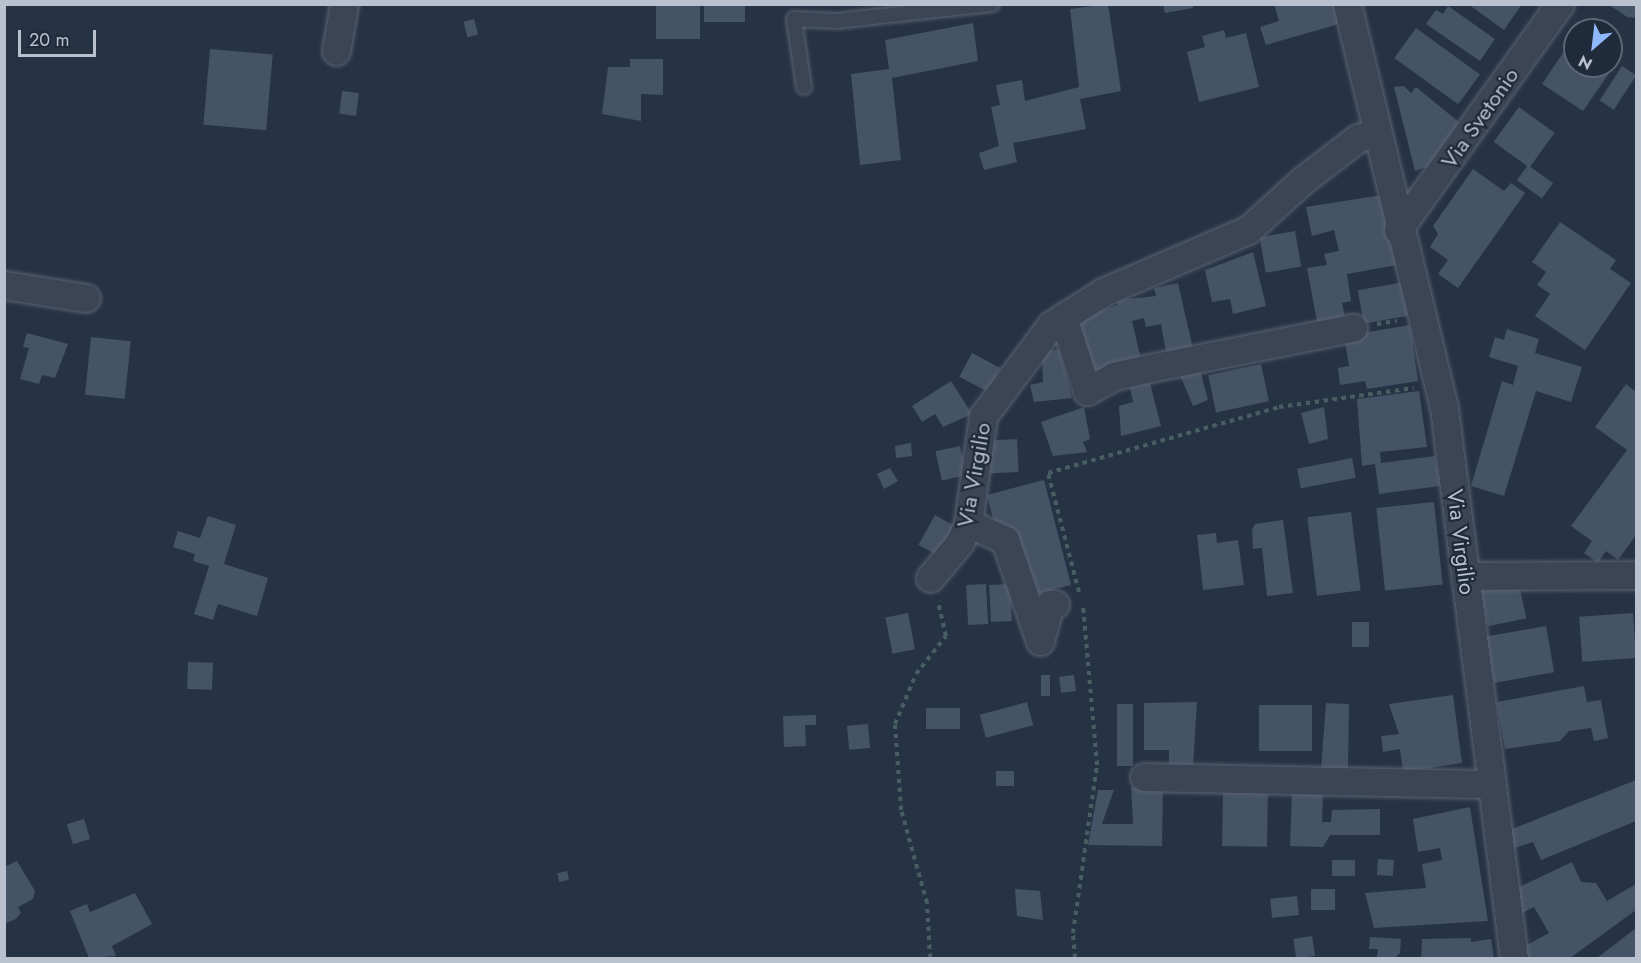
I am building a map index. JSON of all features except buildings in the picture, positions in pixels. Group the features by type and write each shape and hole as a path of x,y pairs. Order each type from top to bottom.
{"street":[{"path":"336,51 344,4"},
{"name":"Via Virgilio","path":"1347,4 1374,133 1438,384 1466,576 1514,958"},
{"name":"Via Svetonio","path":"1398,230 1560,4"},
{"name":"Via Virgilio","path":"930,578 960,542 968,523 983,416 1036,340 1063,317 1103,292 1248,230 1303,180 1358,138 1374,133"},
{"path":"4,285 86,298"},
{"path":"1063,317 1087,391 1114,376 1353,328"},
{"path":"968,523 1005,540 1040,641 1050,604 1055,604"},
{"path":"1466,576 1636,575"},
{"path":"1144,777 1492,784"}],"lane":[{"path":"804,87 794,19 836,21 992,4"}],"path":[{"path":"1353,328 1421,316"},
{"path":"1075,958 1073,933 1096,765 1083,607 1048,473 1280,407 1438,384"},
{"path":"930,578 946,636 916,674 895,724 901,810 927,903 930,958"}]}
